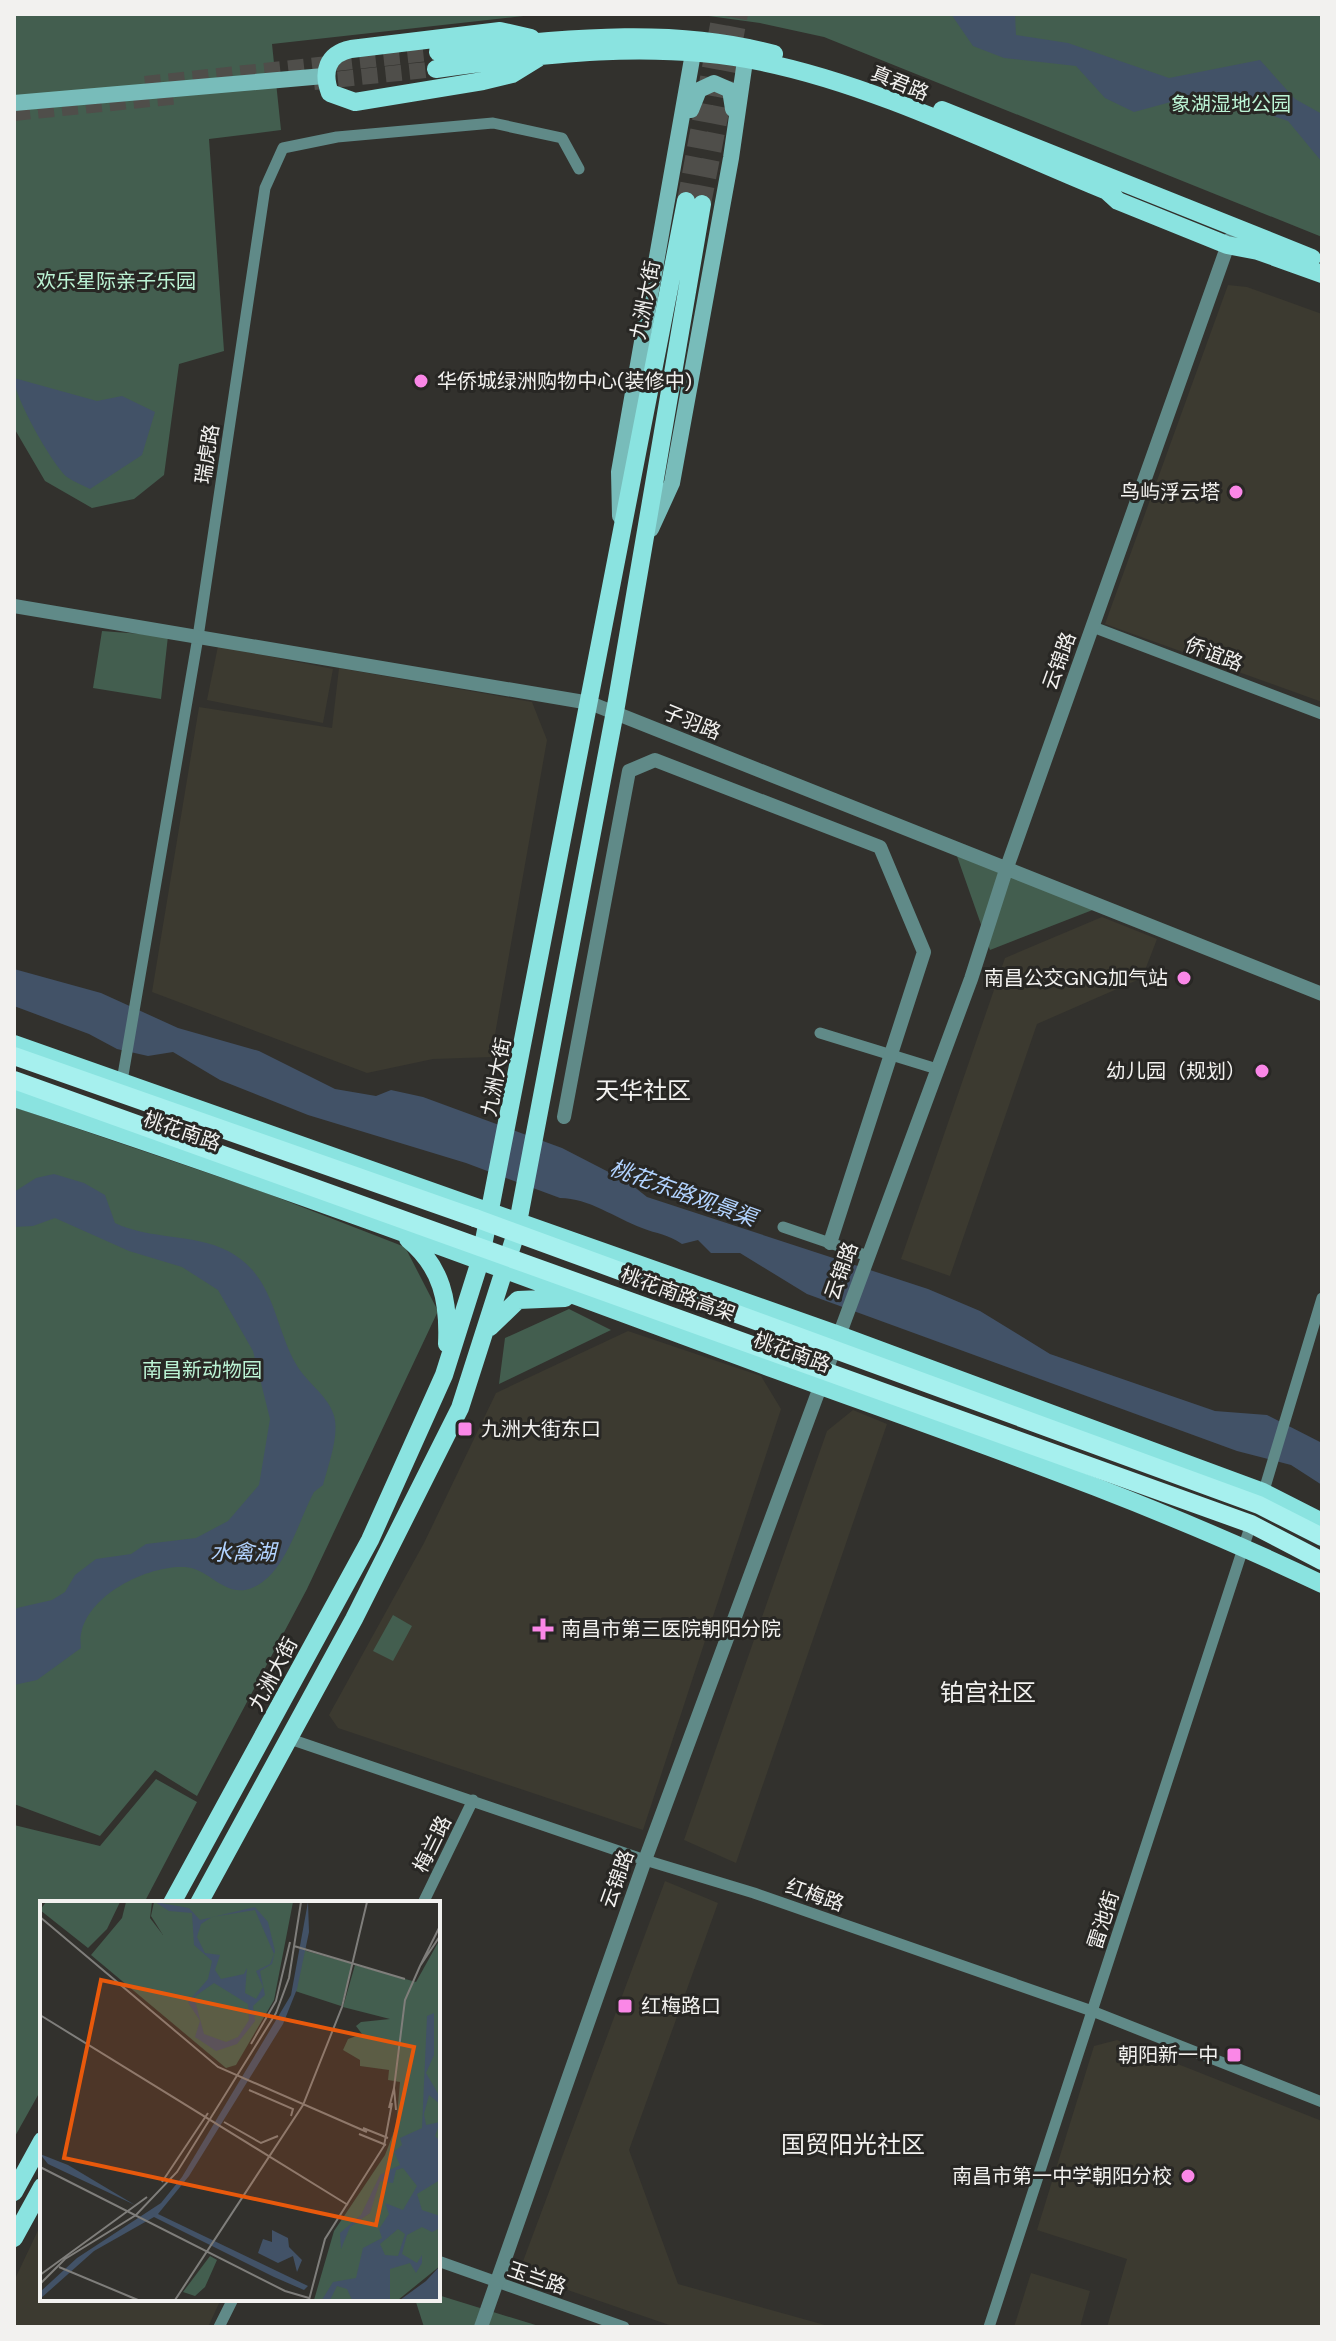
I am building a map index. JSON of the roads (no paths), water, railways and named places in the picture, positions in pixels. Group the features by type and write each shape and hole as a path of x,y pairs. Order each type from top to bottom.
{"highway":[{"name":"桃花南路高架","path":"14,1056 1261,1498 1322,1537"},
{"name":"桃花南路高架","path":"14,1080 1251,1524 1322,1561"}],"main road":[{"path":"500,31 545,48 512,74 355,102 330,93 324,76 325,68 335,56 351,49 500,31"},
{"name":"真君路","path":"437,60 545,48 694,48 746,53 851,86 1107,191 1118,201 1322,262"},
{"path":"621,545 619,472 694,48"},
{"path":"642,549 672,483 731,158 746,53"},
{"path":"14,103 324,76"},
{"path":"678,147 685,137 699,90 714,83 722,84 734,97 731,158"},
{"name":"九洲大街","path":"173,1901 370,1540 444,1375 480,1261 493,1211 621,545 694,202 615,713 518,1221 505,1270 460,1408 290,1739 200,1901"},
{"name":"真君路","path":"1231,236 1258,251 1322,274"},
{"name":"桃花南路","path":"14,1044 557,1235 841,1328 1322,1522"},
{"name":"桃花南路","path":"14,1098 400,1232 821,1386 1243,1546 1322,1584"},
{"path":"524,1189 534,1214 557,1235"},
{"path":"400,1232 431,1260 444,1289 448,1319 444,1375"},
{"path":"460,1408 491,1325 503,1310 518,1300 530,1297 591,1301"},
{"path":"14,2192 40,2145"},
{"path":"14,2238 40,2191"}],"street":[{"name":"瑞虎路","path":"122,1081 198,637 265,188 283,148 337,137 493,123 562,138 579,169"},
{"name":"云锦路","path":"481,2327 645,1860 937,1069 1231,236"},
{"name":"子羽路","path":"14,606 590,703 1322,994"},
{"name":"侨谊路","path":"1093,627 1322,714"},
{"path":"619,690 641,723"},
{"path":"564,1117 629,771 655,760 880,847 924,952 830,1243"},
{"path":"820,1033 937,1069"},
{"path":"783,1227 867,1258"},
{"path":"1261,1498 1322,1298"},
{"name":"雷池街","path":"989,2327 1251,1524"},
{"name":"红梅路","path":"290,1739 645,1860 754,1893 1092,2011 1322,2102"},
{"name":"梅兰路","path":"424,1901 473,1800"},
{"name":"玉兰路","path":"440,2262 624,2327"},
{"path":"219,2327 232,2301"}],"water":[{"path":"951,14 1015,14 1016,35 1068,43 1169,78 1260,60 1295,99 1322,114 1322,162 1288,121 1204,93 1134,112 1105,98 1076,66 1004,58 973,46"},
{"path":"14,378 97,401 122,396 155,412 142,455 90,489 70,479 52,459 35,430 20,400"},
{"path":"14,969 101,993 178,1028 259,1051 335,1089 376,1096 391,1090 423,1097 562,1148 628,1182 647,1197 928,1289 980,1311 1050,1354 1215,1411 1267,1415 1322,1443 1322,1485 1291,1465 1237,1451 807,1294 740,1253 711,1253 698,1240 682,1244 581,1201 560,1198 466,1163 308,1115 220,1080 173,1052 148,1056 117,1049 89,1034 14,1006"},
{"name":"水禽湖","path":"54,1174 84,1183 105,1195 115,1223 142,1232 215,1245 243,1261 264,1287 296,1364 330,1406 336,1430 323,1485 314,1492 290,1546 264,1581 252,1588 234,1590 202,1572 185,1567 150,1572 132,1579 100,1601 89,1615 82,1631 81,1648 37,1680 14,1685 14,1612 17,1608 52,1600 65,1592 75,1575 96,1559 131,1554 146,1544 196,1538 228,1521 259,1485 270,1419 253,1351 218,1290 182,1267 129,1251 55,1218 33,1226 14,1227 14,1192 36,1178"}],"tunnel":[{"path":"686,201 721,14"},
{"path":"702,204 739,14"},
{"path":"145,84 438,52"},
{"path":"314,82 436,69"},
{"path":"14,113 180,96"}],"place":[{"name":"华侨城绿洲购物中心(装修中)","path":"421,381"},
{"name":"鸟屿浮云塔","path":"1236,492"},
{"name":"南昌公交GNG加气站","path":"1184,978"},
{"name":"幼儿园（规划）","path":"1262,1071"},
{"name":"九洲大街东口","path":"465,1429"},
{"name":"南昌市第三医院朝阳分院","path":"543,1629"},
{"name":"红梅路口","path":"625,2006"},
{"name":"朝阳新一中","path":"1234,2055"},
{"name":"南昌市第一中学朝阳分校","path":"1188,2176"}],"district":[{"name":"天华社区","path":"643,1090"},
{"name":"铂宫社区","path":"988,1692"},
{"name":"国贸阳光社区","path":"853,2144"}],"park label":[{"name":"象湖湿地公园","path":"1231,104"},
{"name":"欢乐星际亲子乐园","path":"116,281"},
{"name":"南昌新动物园","path":"202,1370"}],"water label":[{"name":"桃花东路观景渠","path":"683,1193"}]}
